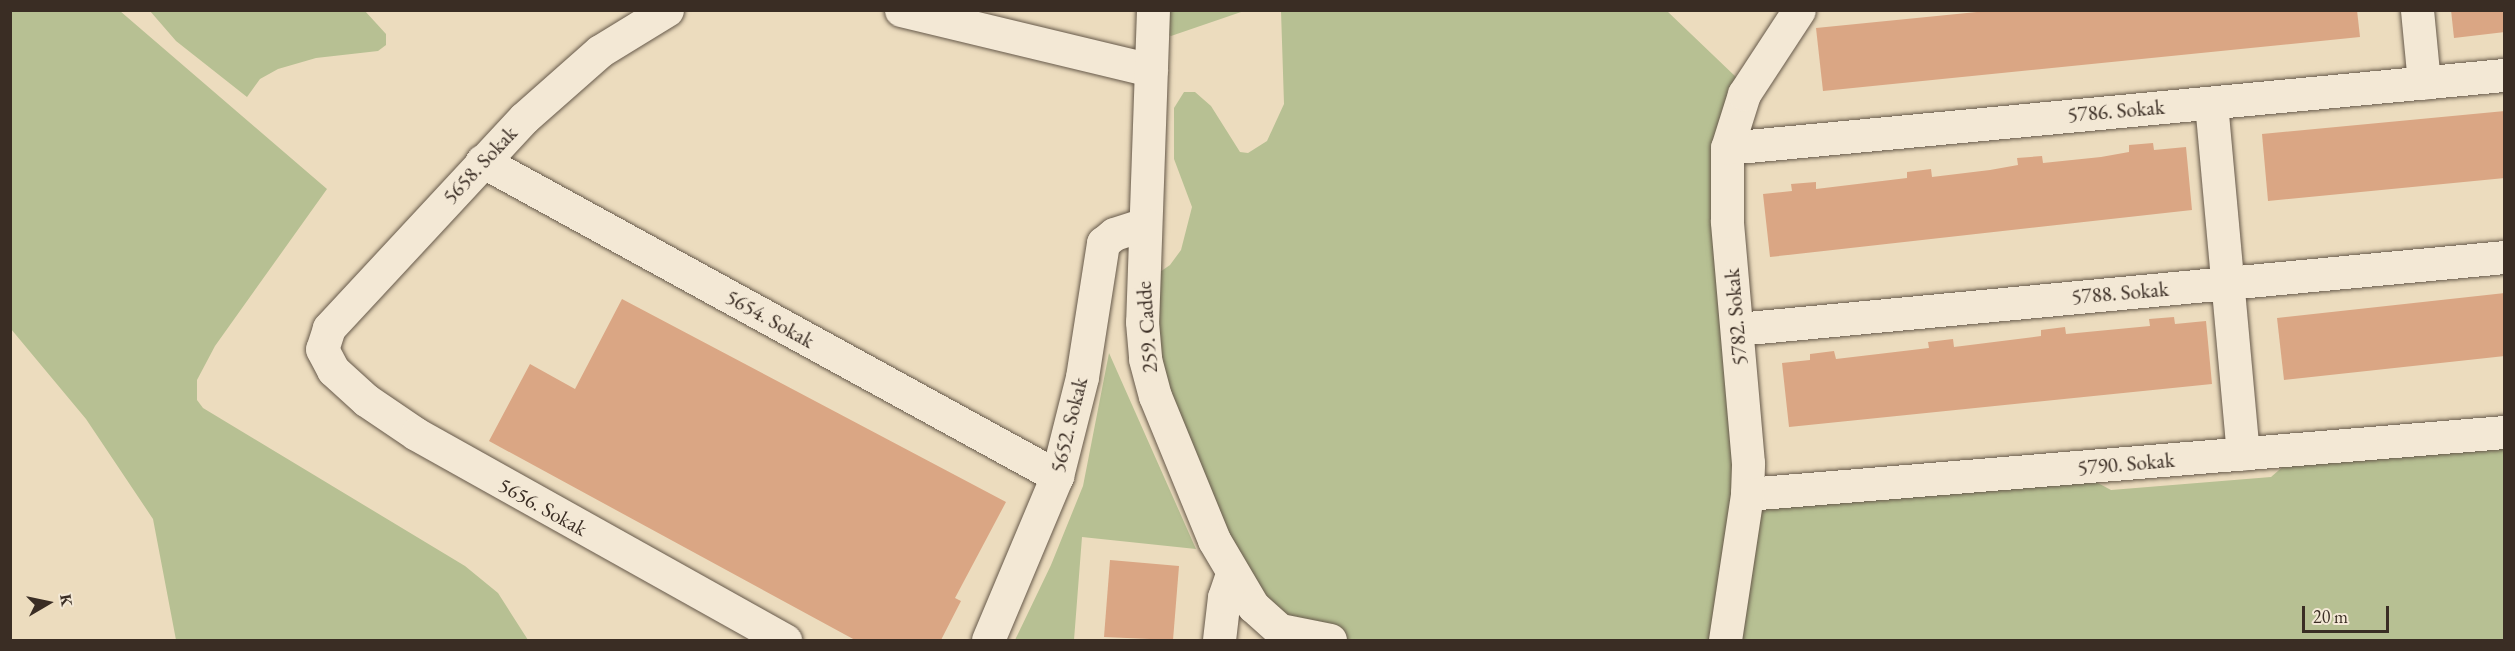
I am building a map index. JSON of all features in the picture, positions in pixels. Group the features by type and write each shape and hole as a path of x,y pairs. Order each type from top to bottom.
{"street":[{"name":"5658. Sokak","path":"322,349 329,328 482,161 565,80 625,33 667,10"},
{"path":"901,10 1151,70"},
{"name":"259. Cadde","path":"1153,10 1144,224 1145,359 1171,441 1232,574 1253,606 1280,630 1330,640"},
{"name":"5782. Sokak","path":"1725,640 1747,494 1747,433 1727,221 1727,148 1744,94 1799,10"},
{"path":"2417,10 2424,83"},
{"name":"5786. Sokak","path":"1727,148 2505,75"},
{"path":"2211,102 2244,454"},
{"name":"5654. Sokak","path":"482,161 1057,476"},
{"name":"5652. Sokak","path":"987,640 1057,476 1082,377 1103,243 1108,236 1144,224"},
{"name":"5788. Sokak","path":"1737,329 2505,257"},
{"name":"5656. Sokak","path":"322,349 328,364 366,400 425,440 785,640"},
{"name":"5790. Sokak","path":"1747,494 2505,432"},
{"path":"1219,640 1224,597 1232,574"}],"green space":[{"path":"10,11 120,11 327,189 215,346 197,380 197,400 203,408 465,566 498,593 528,640 176,640 153,519 86,419 11,329"},
{"path":"150,11 365,11 386,34 386,45 378,51 316,58 278,69 260,79 247,97 176,41"},
{"path":"1153,11 1244,11 1171,36 1163,33"},
{"path":"1281,11 1667,11 1737,78 1734,115 1747,494 2070,468 2111,490 2271,477 2303,449 2504,432 2504,640 1330,640 1280,630 1155,396 1157,274 1170,265 1181,250 1192,207 1174,159 1174,108 1184,92 1195,92 1211,106 1240,152 1248,153 1267,141 1284,104"},
{"path":"1109,353 1196,549 1082,537 1074,640 1015,640 1051,565 1083,486"}],"building":[{"path":"1997,10 2357,10 2360,37 1823,91 1816,28"},
{"path":"2451,10 2505,10 2505,32 2454,38"},
{"path":"2505,111 2505,178 2268,201 2262,134"},
{"path":"2153,143 2154,150 2186,147 2192,210 1770,257 1763,194 1792,191 1791,184 1816,182 1816,189 1907,178 1907,172 1931,169 1932,177 2018,165 2017,158 2042,156 2043,163 2101,157 2129,152 2129,145"},
{"path":"2505,293 2505,356 2284,380 2277,318"},
{"path":"622,299 1006,502 955,598 961,601 941,640 855,640 489,441 530,364 575,389"},
{"path":"2174,317 2175,324 2206,321 2212,384 1789,427 1782,363 1810,360 1810,354 1834,351 1836,359 1929,348 1928,342 1953,339 1954,347 2041,336 2041,330 2065,327 2066,334 2150,326 2149,319"},
{"path":"1110,560 1179,566 1173,640 1104,637"}]}
